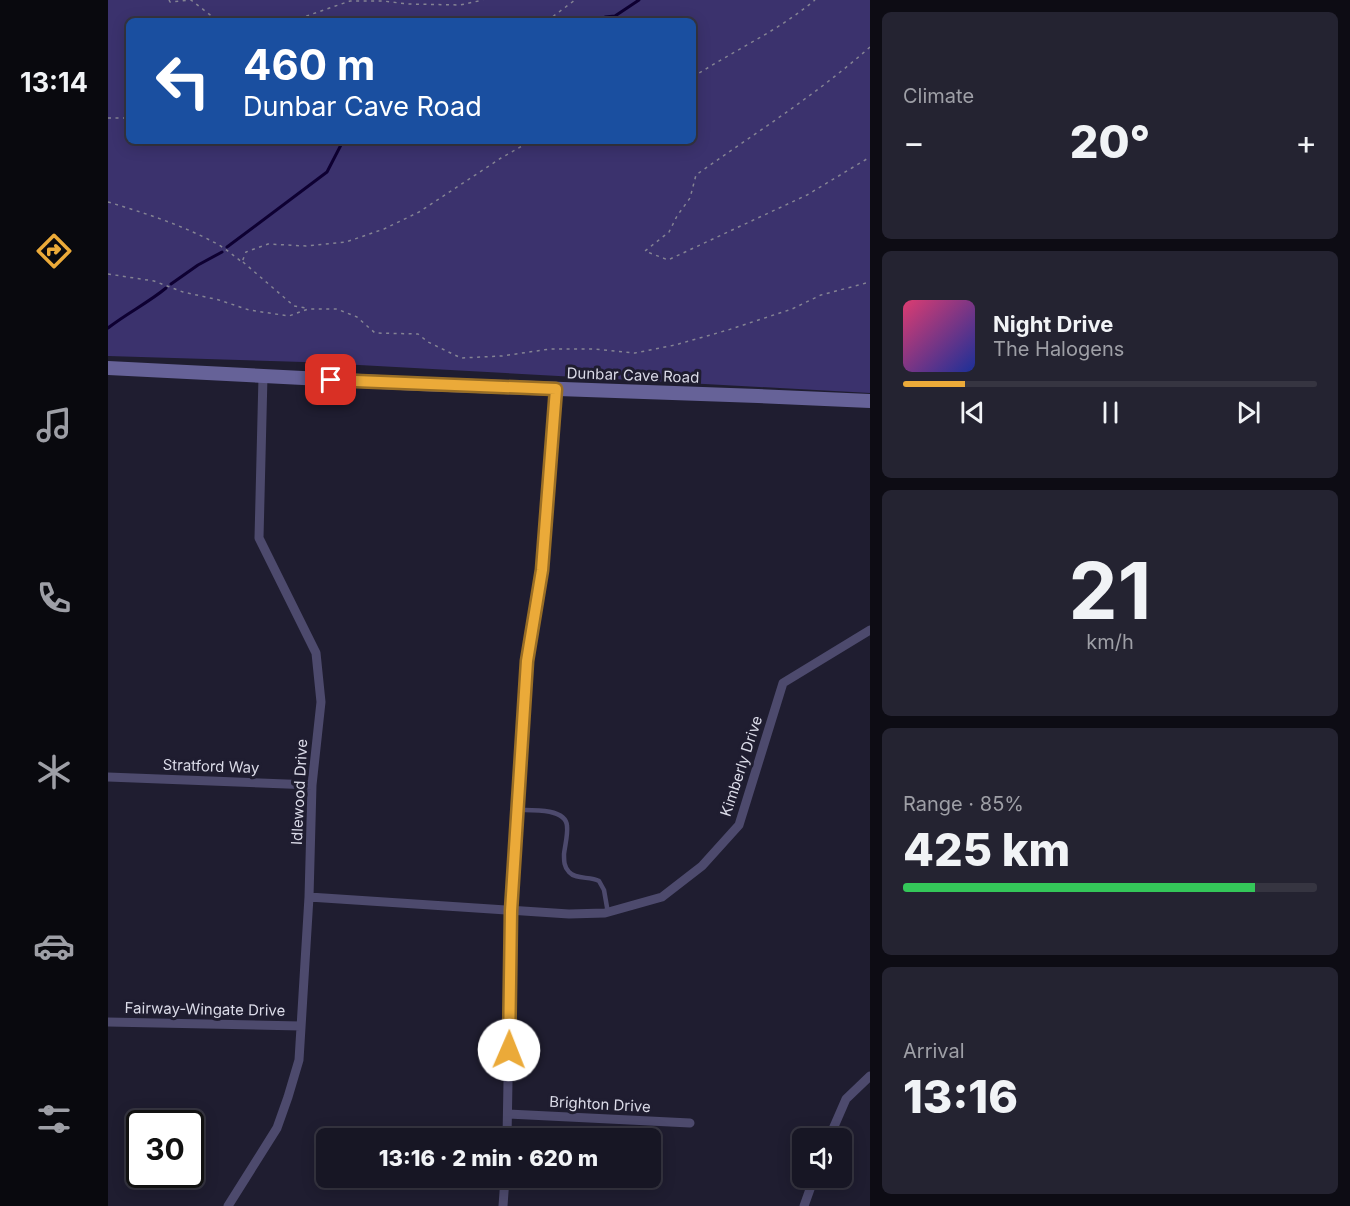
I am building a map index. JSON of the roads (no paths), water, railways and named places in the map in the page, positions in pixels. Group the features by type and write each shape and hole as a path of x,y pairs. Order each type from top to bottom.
{"main road":[{"name":"Dunbar Cave Road","path":"108,368 870,402"}],"street":[{"name":"Idlewood Drive","path":"228,1206 277,1128 299,1060 309,897 312,785 321,702 316,654 259,538 263,376"},
{"path":"507,1128 511,911 527,661 542,570 556,389"},
{"name":"Kimberly Drive","path":"309,897 568,914 608,913 662,897 702,866 740,825 783,683 870,630"},
{"name":"Stratford Way","path":"108,777 312,785"},
{"name":"Fairway-Wingate Drive","path":"108,1022 301,1026"},
{"path":"833,1128 846,1099 870,1076"},
{"name":"Brighton Drive","path":"508,1114 690,1123"},
{"path":"503,1206 504,1188"},
{"path":"804,1206 810,1188"}],"lane":[{"path":"518,810 558,813 564,819 568,824 564,860 566,869 573,876 599,881 604,890 608,913"}],"waterway":[{"path":"603,18 615,16 639,0"},
{"path":"227,247 327,172 341,144"},
{"path":"171,284 222,252"},
{"path":"108,328 166,288"}]}
